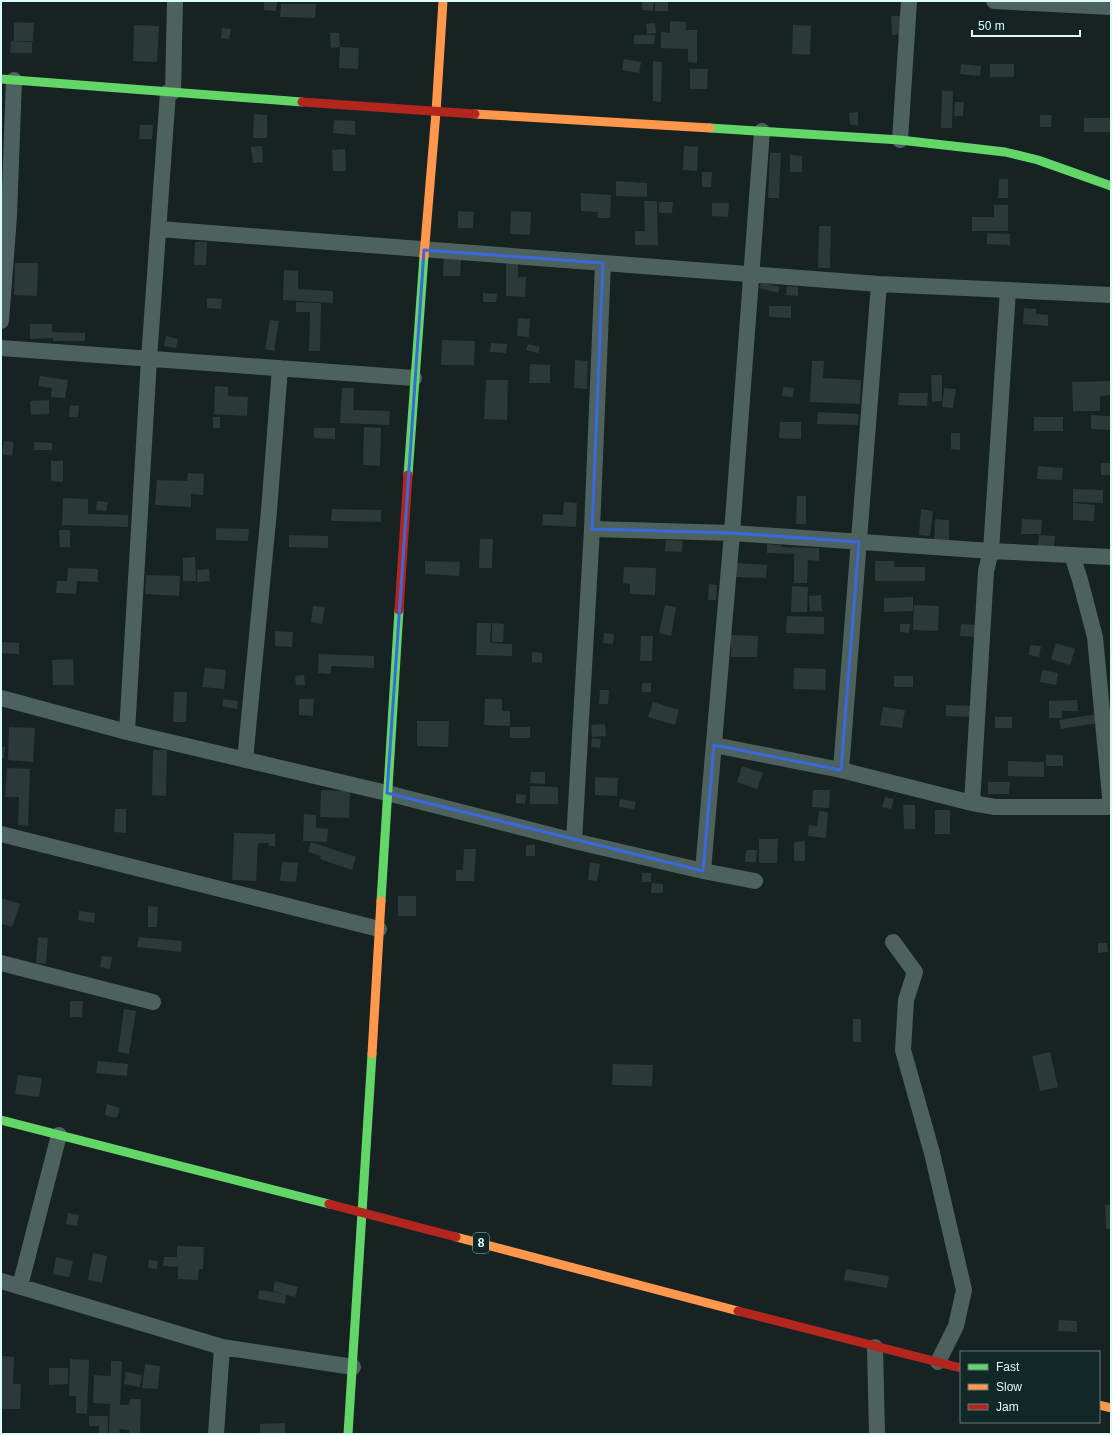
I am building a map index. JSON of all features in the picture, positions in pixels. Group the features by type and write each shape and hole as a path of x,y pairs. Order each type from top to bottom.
{"street":[{"path":"127,732 149,359 170,92 175,1"},
{"path":"348,1434 414,378 436,112 443,1"},
{"path":"900,140 909,1"},
{"path":"994,1 1111,7"},
{"path":"1,321 9,216 8,79 436,112 900,140 1005,152 1038,160 1111,186"},
{"path":"703,871 732,532 762,131"},
{"path":"159,229 879,284 1111,295"},
{"path":"574,842 592,529 603,263"},
{"path":"841,770 879,284"},
{"path":"972,803 986,571 991,551 1008,290"},
{"path":"1,348 414,378"},
{"path":"245,760 269,511 280,368"},
{"path":"592,529 732,532 991,551 1111,557"},
{"path":"714,745 841,770 972,803 995,806 1111,807 1095,637 1072,555"},
{"path":"1,698 127,732 388,793 574,842 703,871 755,880"},
{"path":"1,834 379,929"},
{"path":"893,942 915,972 906,1000 903,1050 932,1153 964,1290 956,1326 938,1362"},
{"path":"1,963 153,1002"},
{"name":"8","path":"1,1120 960,1368"},
{"path":"20,1286 58,1135"},
{"path":"1,1281 222,1347 352,1367"},
{"path":"216,1434 222,1347"},
{"path":"875,1347 877,1434"},
{"path":"1100,1405 1111,1408"}],"highlighted area":[{"path":"424,250 603,263 592,529 732,533 859,542 841,770 714,745 703,871 387,793"}],"building":[{"path":"264,1 277,1 276,11 264,10"},
{"path":"642,1 654,1 653,11 642,10"},
{"path":"655,1 668,1 668,11 655,11"},
{"path":"281,4 316,4 315,18 280,17"},
{"path":"891,16 903,16 904,34 892,35"},
{"path":"670,21 686,22 686,30 697,30 697,63 688,62 688,49 661,48 661,32 670,33"},
{"path":"14,22 34,23 33,41 14,41"},
{"path":"655,23 656,33 647,34 646,24"},
{"path":"134,25 159,26 157,62 133,61"},
{"path":"793,25 811,26 810,55 792,54"},
{"path":"222,28 231,29 229,39 221,38"},
{"path":"330,33 339,33 340,47 331,48"},
{"path":"634,35 655,35 654,44 634,44"},
{"path":"11,41 32,42 32,53 10,53"},
{"path":"340,47 359,48 358,69 339,68"},
{"path":"624,59 641,62 639,73 622,70"},
{"path":"653,61 662,62 661,102 653,101"},
{"path":"961,64 981,66 980,76 960,74"},
{"path":"990,64 1014,64 1014,77 990,77"},
{"path":"690,69 708,69 707,89 690,89"},
{"path":"942,91 953,91 952,128 941,128"},
{"path":"955,102 964,102 963,116 954,116"},
{"path":"858,112 858,125 850,125 849,113"},
{"path":"254,114 267,115 267,138 253,138"},
{"path":"1040,115 1052,115 1051,127 1040,127"},
{"path":"1084,118 1111,118 1111,132 1084,132"},
{"path":"334,120 355,121 355,135 333,133"},
{"path":"140,125 153,125 152,139 139,139"},
{"path":"262,146 263,162 253,163 251,147"},
{"path":"684,146 698,147 697,171 683,170"},
{"path":"345,149 346,171 333,171 332,150"},
{"path":"770,153 781,153 779,198 768,198"},
{"path":"790,155 802,156 802,172 790,172"},
{"path":"702,172 712,172 711,187 702,187"},
{"path":"999,179 1008,179 1008,198 998,198"},
{"path":"616,181 647,183 647,197 616,196"},
{"path":"581,193 611,195 610,218 597,218 598,212 581,211"},
{"path":"644,201 657,201 658,245 635,245 635,231 645,231"},
{"path":"659,202 673,202 672,213 659,213"},
{"path":"712,203 729,203 728,217 712,216"},
{"path":"994,205 1008,205 1008,231 972,231 972,217 994,217"},
{"path":"458,211 474,212 473,228 458,228"},
{"path":"511,211 531,212 530,235 510,234"},
{"path":"819,226 831,226 830,268 818,268"},
{"path":"987,233 1010,234 1010,245 987,244"},
{"path":"195,242 207,242 206,265 194,265"},
{"path":"444,258 461,259 460,276 443,276"},
{"path":"15,263 38,263 37,296 14,295"},
{"path":"506,263 518,264 518,277 526,277 525,297 506,296"},
{"path":"284,270 298,271 298,289 333,291 333,303 283,300"},
{"path":"761,282 780,287 778,293 759,288"},
{"path":"787,286 798,287 798,296 786,295"},
{"path":"483,293 497,294 496,302 483,302"},
{"path":"207,298 222,299 221,309 207,308"},
{"path":"296,302 321,303 320,351 309,351 310,312 296,312"},
{"path":"769,306 791,306 791,318 769,317"},
{"path":"1024,308 1036,309 1036,314 1048,315 1048,326 1023,324"},
{"path":"518,318 530,319 529,337 517,336"},
{"path":"270,320 279,321 274,351 265,349"},
{"path":"30,324 52,324 52,332 85,333 85,341 53,341 53,338 30,339"},
{"path":"166,336 178,339 176,348 164,346"},
{"path":"442,340 475,341 474,365 441,365"},
{"path":"491,343 507,344 506,353 490,352"},
{"path":"528,344 540,347 538,353 526,350"},
{"path":"575,360 588,361 587,389 574,388"},
{"path":"812,361 824,361 823,378 861,380 860,404 810,402"},
{"path":"530,364 550,365 550,383 529,383"},
{"path":"931,375 942,375 942,401 932,402"},
{"path":"40,376 68,380 65,398 51,397 52,388 38,386"},
{"path":"486,380 508,380 507,420 484,419"},
{"path":"1111,381 1111,395 1100,396 1100,411 1073,411 1072,382"},
{"path":"215,386 228,387 228,396 248,397 247,416 214,414"},
{"path":"783,387 794,388 793,397 782,396"},
{"path":"342,388 354,388 353,410 390,411 389,425 340,423"},
{"path":"944,388 956,389 953,408 942,407"},
{"path":"899,393 928,393 927,406 898,405"},
{"path":"49,400 49,414 31,415 30,401"},
{"path":"70,405 79,406 78,417 69,417"},
{"path":"818,412 859,414 858,425 817,424"},
{"path":"1091,415 1111,416 1111,430 1091,429"},
{"path":"213,417 220,417 220,428 213,428"},
{"path":"1034,417 1063,417 1063,431 1034,431"},
{"path":"780,422 801,422 801,439 779,438"},
{"path":"364,427 381,428 380,466 363,465"},
{"path":"314,428 335,428 335,439 314,438"},
{"path":"951,433 960,433 960,450 951,449"},
{"path":"4,441 14,442 12,456 2,454"},
{"path":"34,442 52,443 52,450 34,450"},
{"path":"51,461 63,461 63,482 51,481"},
{"path":"1101,463 1111,463 1111,475 1101,475"},
{"path":"1038,466 1063,468 1062,480 1037,479"},
{"path":"188,473 204,474 203,495 191,494 191,507 155,505 157,480 187,481"},
{"path":"1073,489 1103,490 1103,503 1073,502"},
{"path":"797,496 806,496 806,524 796,524"},
{"path":"63,498 88,499 88,514 128,515 128,527 62,525"},
{"path":"97,501 108,502 106,511 96,510"},
{"path":"564,502 577,503 576,527 542,525 543,514 563,515"},
{"path":"1073,503 1095,505 1094,521 1073,520"},
{"path":"332,509 381,510 381,522 331,521"},
{"path":"921,509 933,511 930,536 919,535"},
{"path":"935,519 949,520 949,546 934,545"},
{"path":"1022,519 1042,520 1041,534 1021,534"},
{"path":"216,528 249,529 248,541 216,540"},
{"path":"59,530 70,530 70,547 60,547"},
{"path":"289,535 328,536 328,548 289,547"},
{"path":"1039,535 1055,536 1054,547 1038,546"},
{"path":"480,539 493,539 492,568 479,568"},
{"path":"666,540 683,541 682,552 665,551"},
{"path":"767,544 781,545 781,547 819,548 819,561 808,560 807,583 794,583 794,554 767,553"},
{"path":"195,557 196,581 183,581 183,558"},
{"path":"425,561 460,562 459,576 425,574"},
{"path":"875,561 894,561 894,567 925,567 925,581 875,581"},
{"path":"737,563 767,565 766,578 736,577"},
{"path":"624,567 656,568 655,595 630,594 630,584 623,583"},
{"path":"68,568 98,569 98,582 77,581 76,594 56,593 57,581 67,581"},
{"path":"209,569 210,581 197,582 197,570"},
{"path":"146,575 180,576 179,596 145,594"},
{"path":"709,584 717,585 716,600 708,600"},
{"path":"792,586 808,587 807,612 791,612"},
{"path":"821,595 822,611 810,611 809,596"},
{"path":"913,597 913,611 884,612 884,598"},
{"path":"665,605 676,607 671,636 659,633"},
{"path":"914,605 939,606 938,631 913,630"},
{"path":"313,606 325,607 322,624 311,622"},
{"path":"787,616 824,617 824,634 786,633"},
{"path":"477,623 491,623 490,643 512,644 512,656 476,655"},
{"path":"492,623 504,624 503,642 492,642"},
{"path":"900,624 910,624 909,633 900,632"},
{"path":"961,624 979,625 978,637 960,636"},
{"path":"275,631 293,632 292,647 275,646"},
{"path":"604,633 614,634 613,644 603,643"},
{"path":"731,635 758,636 757,657 731,657"},
{"path":"641,636 653,636 652,661 640,661"},
{"path":"1,642 19,643 19,654 1,653"},
{"path":"1056,643 1075,649 1070,665 1051,659"},
{"path":"1030,645 1041,646 1039,657 1029,655"},
{"path":"532,652 542,653 542,663 532,662"},
{"path":"319,654 374,656 374,668 331,666 331,674 318,673"},
{"path":"73,659 74,685 53,685 52,660"},
{"path":"205,668 226,670 224,689 202,687"},
{"path":"794,668 826,669 825,690 793,689"},
{"path":"1042,670 1058,673 1056,685 1040,682"},
{"path":"304,675 305,685 296,685 295,676"},
{"path":"894,676 913,676 913,687 894,687"},
{"path":"642,683 651,683 651,692 642,692"},
{"path":"600,690 609,690 608,704 599,704"},
{"path":"174,692 187,692 186,722 173,722"},
{"path":"223,699 238,701 237,709 222,706"},
{"path":"299,699 314,699 313,716 299,715"},
{"path":"485,699 502,699 502,711 510,711 510,726 484,725"},
{"path":"1077,700 1078,711 1062,711 1062,718 1049,718 1049,701"},
{"path":"653,702 679,710 675,725 648,717"},
{"path":"946,705 974,706 973,717 946,716"},
{"path":"883,707 905,710 902,728 880,725"},
{"path":"1097,714 1098,723 1061,729 1059,720"},
{"path":"995,717 1012,717 1012,728 995,728"},
{"path":"417,721 449,721 448,747 417,746"},
{"path":"605,724 606,736 592,737 591,725"},
{"path":"9,727 35,728 33,762 8,760"},
{"path":"510,727 530,727 530,738 510,738"},
{"path":"592,738 601,739 600,748 591,747"},
{"path":"1,747 5,747 4,758 1,758"},
{"path":"153,750 167,750 166,796 152,795"},
{"path":"1046,755 1063,755 1063,766 1046,766"},
{"path":"1008,761 1044,762 1044,777 1008,776"},
{"path":"742,766 763,773 757,789 737,782"},
{"path":"7,768 30,769 28,826 18,825 19,797 5,797"},
{"path":"531,772 545,772 545,784 530,783"},
{"path":"595,777 618,778 617,796 595,795"},
{"path":"988,782 1010,782 1009,794 988,794"},
{"path":"530,786 558,787 558,804 530,804"},
{"path":"321,790 350,791 349,818 320,817"},
{"path":"813,790 830,790 829,808 812,807"},
{"path":"516,794 526,795 525,804 516,803"},
{"path":"885,797 894,799 891,809 882,807"},
{"path":"620,799 636,802 634,809 619,807"},
{"path":"903,805 915,805 915,829 904,829"},
{"path":"115,809 126,809 126,833 114,832"},
{"path":"935,810 950,810 950,834 935,834"},
{"path":"819,811 828,812 826,838 808,836 809,825 817,826"},
{"path":"304,814 316,815 316,828 328,829 327,842 303,841"},
{"path":"234,833 275,834 275,846 268,846 269,843 258,843 256,881 232,880"},
{"path":"759,839 778,839 777,863 759,863"},
{"path":"805,841 805,861 794,861 794,842"},
{"path":"311,842 356,857 352,870 320,859 321,856 308,852"},
{"path":"526,845 535,845 535,856 526,856"},
{"path":"464,849 476,849 474,881 456,881 456,870 463,870"},
{"path":"746,850 757,850 756,862 745,862"},
{"path":"282,862 298,863 296,882 280,881"},
{"path":"590,862 600,864 597,881 588,880"},
{"path":"642,873 651,873 651,882 642,882"},
{"path":"652,883 663,884 663,893 651,893"},
{"path":"398,896 416,896 416,916 398,916"},
{"path":"1,898 20,904 12,927 1,924"},
{"path":"148,906 158,907 157,927 148,927"},
{"path":"79,911 95,913 94,923 78,920"},
{"path":"38,937 48,938 46,964 36,963"},
{"path":"139,937 182,941 181,952 137,947"},
{"path":"1098,943 1107,943 1108,952 1098,953"},
{"path":"102,956 112,957 110,969 100,967"},
{"path":"70,1001 83,1001 82,1017 70,1017"},
{"path":"124,1009 136,1011 129,1054 118,1052"},
{"path":"853,1019 861,1019 861,1042 853,1042"},
{"path":"1050,1052 1058,1087 1040,1091 1032,1056"},
{"path":"98,1061 128,1064 127,1076 96,1073"},
{"path":"613,1064 653,1065 652,1086 612,1085"},
{"path":"18,1075 42,1078 39,1097 15,1094"},
{"path":"107,1104 120,1108 117,1118 105,1115"},
{"path":"1105,1205 1111,1205 1111,1229 1106,1229"},
{"path":"68,1213 79,1215 77,1226 66,1224"},
{"path":"177,1246 204,1247 203,1269 199,1269 198,1280 178,1279 178,1267 163,1266 164,1257 177,1257"},
{"path":"93,1253 107,1256 102,1283 88,1280"},
{"path":"56,1257 73,1261 69,1277 53,1274"},
{"path":"149,1260 158,1261 157,1269 148,1268"},
{"path":"846,1269 889,1276 887,1288 844,1280"},
{"path":"275,1281 298,1287 295,1297 286,1295 285,1304 258,1299 259,1290 284,1294 273,1291"},
{"path":"1059,1320 1077,1321 1077,1332 1058,1331"},
{"path":"2,1356 14,1357 13,1384 21,1384 20,1409 1,1409"},
{"path":"70,1359 89,1360 87,1414 76,1413 76,1396 69,1396"},
{"path":"111,1361 122,1361 120,1405 129,1405 130,1399 141,1399 140,1434 129,1434 129,1430 120,1429 119,1434 109,1434 110,1404 93,1403 94,1375 111,1376"},
{"path":"145,1364 160,1366 158,1389 142,1388"},
{"path":"49,1368 68,1368 68,1384 49,1385"},
{"path":"126,1372 142,1375 140,1387 124,1384"},
{"path":"89,1416 108,1416 108,1434 99,1434 99,1426 89,1426"},
{"path":"285,1423 285,1433 260,1434 260,1424"}],"traffic: fast":[{"path":"1,79 302,102"},
{"path":"710,128 900,140 1005,152 1038,160 1111,186"},
{"path":"408,475 424,256"},
{"path":"381,901 399,610"},
{"path":"348,1434 372,1054"},
{"path":"1,1120 329,1204"}],"traffic: slow":[{"path":"424,256 436,112 443,1"},
{"path":"475,114 710,128"},
{"path":"372,1054 381,901"},
{"path":"456,1237 738,1311"},
{"path":"1100,1405 1111,1408"}],"traffic: jam":[{"path":"302,102 475,114"},
{"path":"399,610 408,475"},
{"path":"329,1204 456,1237"},
{"path":"738,1311 960,1368"}]}
